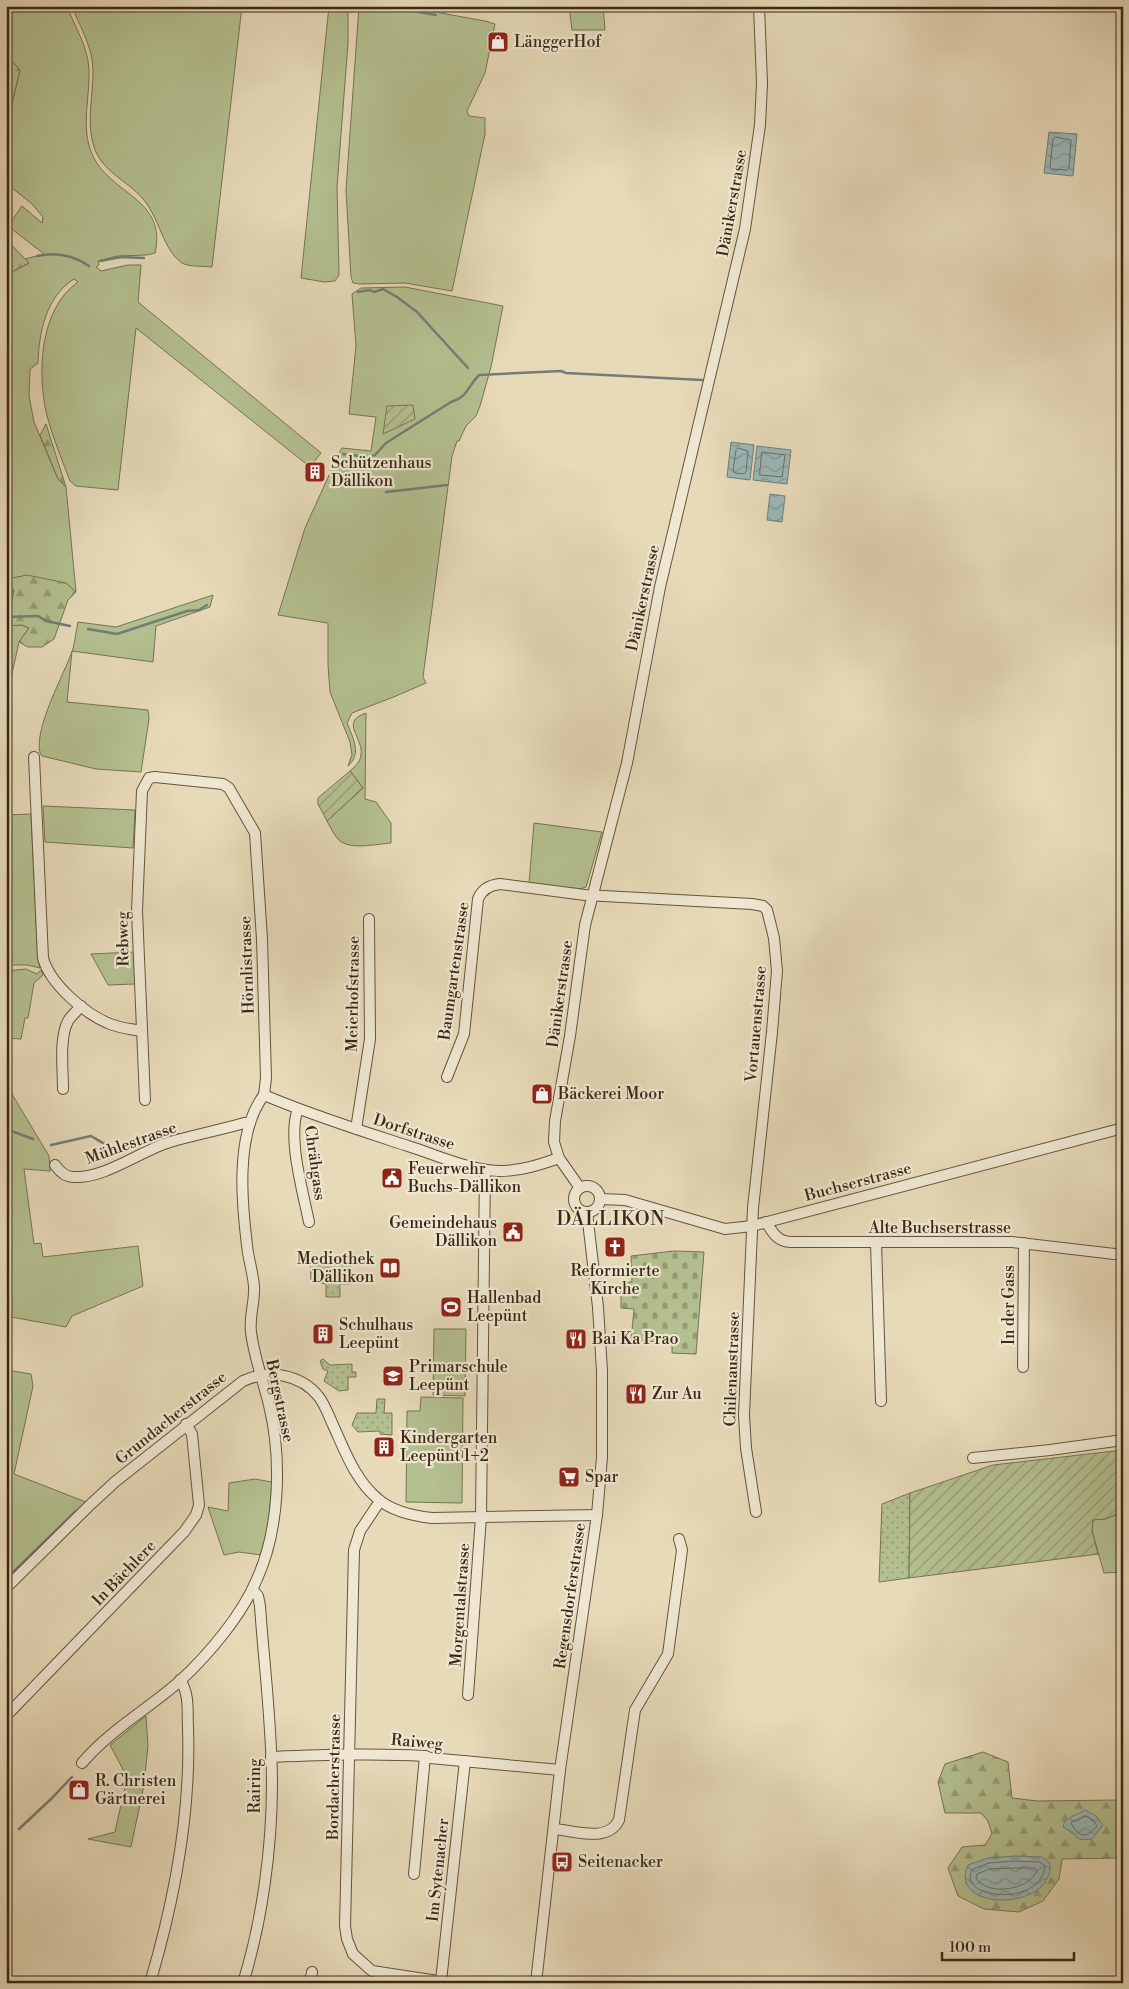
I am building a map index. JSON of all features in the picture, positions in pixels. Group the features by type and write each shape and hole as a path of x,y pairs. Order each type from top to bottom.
{"street":[{"name":"Dänikerstrasse","path":"580,1188 558,1158 554,1142 555,1121 570,1036 585,925 627,763 645,662 674,523 746,229 761,100 759,6"},
{"path":"34,757 43,958 46,969 52,978 81,1006 110,1024 141,1031"},
{"name":"Rebweg","path":"145,1100 136,911 142,791 149,778 161,776 223,784 229,788 255,833"},
{"name":"Hörnlistrasse","path":"255,833 262,940 266,1078 264,1095"},
{"name":"Baumgartenstrasse","path":"447,1077 464,1034 480,894 487,888 500,884 594,895"},
{"name":"Vortauenstrasse","path":"594,895 752,904 763,906 767,910 774,938 777,971 752,1226"},
{"name":"Meierhofstrasse","path":"356,1129 370,1040 369,919"},
{"path":"63,1089 62,1047 65,1028 68,1021 81,1006"},
{"name":"Dorfstrasse","path":"264,1095 356,1129 485,1170 524,1169 558,1158"},
{"name":"Bergstrasse","path":"82,1763 107,1738 180,1680 225,1630 252,1590 265,1559 274,1519 277,1469 271,1414 260,1376 251,1330 254,1286 244,1212 244,1156 250,1123 264,1095"},
{"name":"Chrähgass","path":"298,1109 294,1123 297,1164 309,1222"},
{"name":"Mühlestrasse","path":"55,1165 66,1176 92,1175 170,1142 250,1123"},
{"name":"Buchserstrasse","path":"600,1199 619,1199 644,1204 725,1229 752,1226 1123,1128"},
{"name":"Morgentalstrasse","path":"468,1695 481,1517 485,1170"},
{"path":"580,1188 593,1188 599,1194 600,1199 596,1208 587,1213 579,1210 574,1203 574,1195 580,1188"},
{"name":"Regensdorferstrasse","path":"536,1983 555,1829 560,1770 597,1515 602,1457 602,1371 598,1307 587,1213"},
{"name":"Alte Buchserstrasse","path":"766,1222 774,1234 783,1241 813,1243 1024,1243 1123,1255"},
{"name":"Chilenaustrasse","path":"752,1226 744,1415 746,1448 756,1512"},
{"path":"876,1243 881,1401"},
{"name":"In der Gass","path":"1023,1367 1024,1243"},
{"name":"Grundacherstrasse","path":"6,1588 91,1504 186,1424 242,1380 260,1376 289,1376 308,1386 320,1398 354,1471 380,1501 408,1514 421,1517 597,1515"},
{"name":"In Bächlere","path":"6,1716 184,1532 196,1515 199,1505 199,1489 192,1434 186,1424"},
{"path":"974,1458 1123,1440"},
{"name":"Bordacherstrasse","path":"380,1501 360,1531 354,1550 345,1926 347,1939 353,1954 372,1971 446,1982"},
{"path":"555,1829 604,1834 613,1829 619,1820 635,1710 668,1654 682,1550 679,1539"},
{"name":"Rairing","path":"243,1983 252,1953 262,1894 271,1817 271,1757 260,1606 258,1596 252,1590"},
{"path":"150,1983 167,1918 188,1792 187,1695 180,1680"},
{"name":"Raiweg","path":"271,1757 349,1753 425,1756 560,1770"},
{"path":"414,1874 425,1756"},
{"name":"Im Sytenacher","path":"446,1982 465,1761"}],"green space":[{"path":"6,6 67,6 84,45 88,61 89,82 86,127 90,149 104,172 137,200 154,221 157,236 155,253 117,256 98,261 99,265 96,267 101,271 128,265 141,265 138,302 321,453 310,467 136,328 118,490 76,486 70,481 52,432 47,416 42,381 44,343 48,325 55,308 65,294 78,282 74,279 57,295 46,316 40,339 38,363 30,369 29,396 34,422 58,479 66,487 76,592 65,583 14,590 9,615 6,616 6,275 29,263 25,259 44,254 8,226 22,206 42,223 43,217 32,204 6,183 6,129 20,70 6,55"},
{"path":"81,6 242,6 212,267 192,266 182,263 170,250 143,199 109,169 98,156 90,129 93,63 87,41 75,14 76,9"},
{"path":"329,6 348,6 348,43 337,187 339,275 335,281 324,282 301,278"},
{"path":"359,6 402,6 495,24 485,73 467,111 469,116 485,118 485,134 452,291 405,283 359,284 353,283 351,277 346,190"},
{"path":"569,6 603,6 605,30 572,30"},
{"path":"6,55 20,70 6,129"},
{"path":"6,239 29,263 6,275"},
{"path":"405,287 503,306 491,367 480,406 476,416 466,426 459,441 457,441 452,456 423,677 426,683 352,713 347,723 354,740 355,756 348,766 352,755 350,742 330,692 328,623 278,615 305,528 340,451 342,448 371,451 376,417 349,414 356,346 352,294 361,288"},
{"path":"413,405 415,419 383,434 387,406"},
{"path":"46,424 66,487 58,479 40,435"},
{"path":"27,575 66,583 76,592 68,600 54,639 42,647 28,647 19,642 29,628 22,625 6,626 6,616 9,615 14,590 8,586 12,578"},
{"path":"213,595 210,607 156,626 153,662 72,651 78,622 116,627"},
{"path":"22,625 29,628 19,642 6,701 6,626"},
{"path":"72,652 67,702 148,710 149,719 141,772 96,769 42,756 40,753 39,742 45,716"},
{"path":"366,713 365,799 376,802 391,823 391,843 358,846 345,844 340,841 327,821 363,788 350,771 361,755 361,749 354,731 354,721"},
{"path":"350,771 363,788 327,821 318,804 318,798"},
{"path":"43,806 135,810 133,848 45,842"},
{"path":"31,814 38,960 40,968 27,965 6,965 6,815"},
{"path":"534,823 602,832 586,887 577,890 529,884"},
{"path":"134,952 135,984 108,985 91,954"},
{"path":"26,969 37,974 41,970 43,975 34,983 28,1018 25,1018 21,1039 6,1038 6,971"},
{"path":"6,1084 49,1156 50,1171 24,1169 34,1244 41,1243 43,1257 138,1246 143,1286 72,1316 66,1327 6,1316"},
{"path":"674,1251 704,1252 696,1354 672,1353 672,1342 631,1341 634,1309 621,1308 621,1283 632,1282 631,1256"},
{"path":"310,1258 351,1258 350,1284 340,1284 340,1297 326,1297 326,1284 311,1281"},
{"path":"434,1329 466,1329 465,1396 433,1395"},
{"path":"323,1359 330,1365 352,1364 352,1372 356,1372 356,1377 348,1377 348,1390 339,1391 324,1381 328,1371 323,1369 320,1361"},
{"path":"6,1370 31,1374 33,1386 14,1474 91,1504 6,1588"},
{"path":"421,1397 463,1398 462,1503 406,1502 407,1411 420,1411"},
{"path":"377,1399 385,1399 384,1413 392,1413 392,1435 380,1434 380,1431 358,1432 352,1425 357,1413 376,1413"},
{"path":"1123,1450 1123,1512 1105,1519 1093,1520 1092,1531 1098,1554 909,1578 910,1493 993,1465"},
{"path":"255,1479 272,1482 268,1527 261,1555 239,1552 224,1555 208,1507 228,1511 229,1483"},
{"path":"910,1493 909,1578 879,1582 882,1504"},
{"path":"1123,1512 1123,1572 1104,1573 1092,1531 1093,1519 1105,1519"},
{"path":"146,1716 148,1746 144,1785 131,1847 88,1839 115,1832 127,1777 110,1745"},
{"path":"983,1752 1008,1762 1012,1798 1037,1801 1121,1800 1123,1851 1120,1858 1062,1859 1059,1879 1043,1901 1019,1912 984,1909 958,1896 948,1868 962,1847 985,1845 992,1834 988,1821 981,1813 945,1813 938,1782 945,1764"}],"water":[{"path":"1049,132 1077,134 1073,176 1044,173"},
{"path":"731,442 754,445 750,480 727,477"},
{"path":"757,446 791,450 787,484 753,480"},
{"path":"770,494 785,496 782,522 767,520"},
{"path":"1085,1810 1096,1816 1103,1825 1092,1839 1086,1840 1078,1838 1063,1827 1068,1818"},
{"path":"1042,1857 1050,1863 1047,1879 1036,1891 1021,1898 1003,1900 986,1898 973,1891 966,1880 968,1865 988,1858"}],"waterway":[{"path":"386,6 436,15"},
{"path":"37,256 64,255 77,259 89,266"},
{"path":"100,261 121,257 144,258"},
{"path":"358,292 370,290 374,292 383,289 397,297 417,312 468,368"},
{"path":"343,454 368,457 375,455 386,443 461,397 479,375 561,371 566,373 702,380"},
{"path":"386,492 447,485"},
{"path":"88,629 117,634 187,611 199,610 207,605"},
{"path":"6,617 38,616 46,621 70,626"},
{"path":"6,1129 33,1139"},
{"path":"157,1138 178,1134"},
{"path":"51,1145 91,1136 108,1146 125,1150 149,1141"},
{"path":"6,1579 76,1511"},
{"path":"19,1829 72,1777"},
{"path":"6,1838 10,1836"}],"place":[{"name":"LänggerHof","path":"498,42"},
{"name":"Schützenhaus Dällikon","path":"315,472"},
{"name":"Bäckerei Moor","path":"542,1094"},
{"name":"Feuerwehr Buchs-Dällikon","path":"392,1178"},
{"name":"Gemeindehaus Dällikon","path":"513,1232"},
{"name":"Reformierte Kirche","path":"615,1247"},
{"name":"Mediothek Dällikon","path":"390,1268"},
{"name":"Hallenbad Leepünt","path":"451,1307"},
{"name":"Schulhaus Leepünt","path":"323,1334"},
{"name":"Bai Ka Prao","path":"576,1339"},
{"name":"Primarschule Leepünt","path":"393,1376"},
{"name":"Zur Au","path":"636,1394"},
{"name":"Kindergarten Leepünt 1+2","path":"384,1447"},
{"name":"Spar","path":"569,1477"},
{"name":"R. Christen Gärtnerei","path":"79,1790"},
{"name":"Seitenacker","path":"562,1862"}],"district":[{"name":"DÄLLIKON","path":"611,1219"}]}
